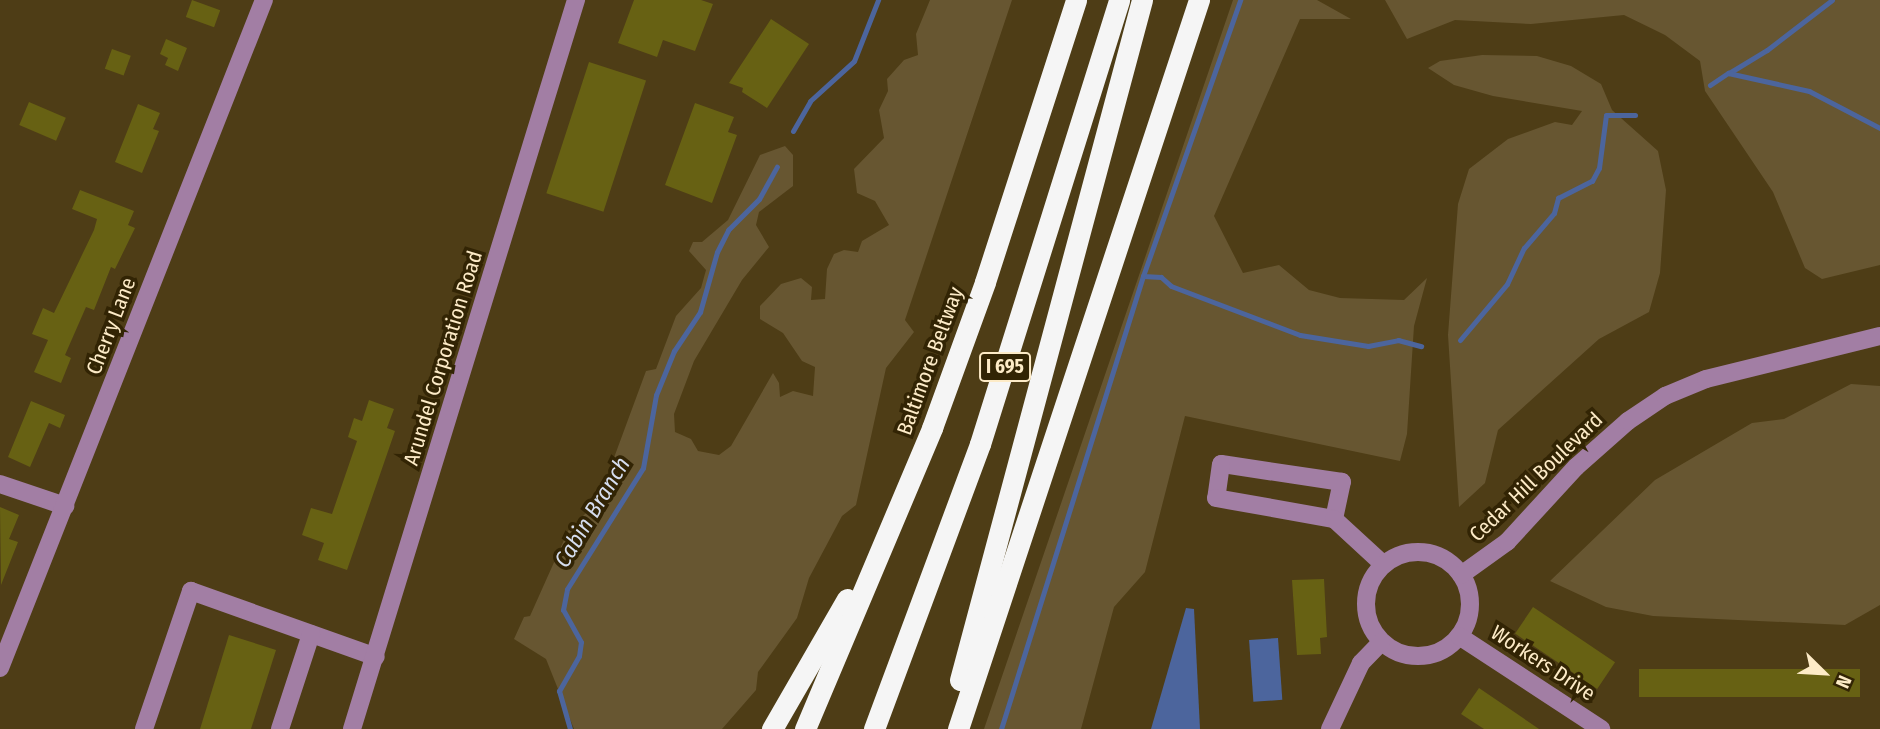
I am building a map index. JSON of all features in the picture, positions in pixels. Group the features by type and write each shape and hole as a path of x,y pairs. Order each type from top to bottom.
{"highway":[{"name":"Baltimore Beltway","path":"805,729 932,428 1007,217 1076,0"},
{"name":"I 695","path":"874,729 980,444 1118,0"},
{"path":"947,729 1142,0"},
{"path":"958,729 1199,0"},
{"path":"772,729 834,627 932,428"}],"street":[{"name":"Cherry Lane","path":"0,668 264,0"},
{"name":"Arundel Corporation Road","path":"352,729 576,0"},
{"name":"Cedar Hill Boulevard","path":"1461,575 1507,542 1576,467 1628,421 1665,396 1706,379 1880,336"},
{"path":"1334,520 1342,482 1221,464 1216,498 1334,520 1383,564"},
{"path":"0,484 65,506"},
{"path":"1413,551 1430,552 1445,559 1461,575 1470,599 1469,616 1459,636 1438,652 1422,657 1406,656 1381,642 1369,625 1365,609 1366,592 1383,564 1413,551"},
{"path":"144,729 191,591 376,657"},
{"path":"280,729 312,634"},
{"name":"Workers Drive","path":"1459,636 1601,729"},
{"path":"1330,729 1361,663 1381,642"}],"shaded area":[{"path":"930,0 1012,0 905,320 914,332 886,368 856,505 842,516 809,578 797,618 758,672 756,690 722,729 574,729 546,659 514,639 524,617 530,616 568,531 598,501 646,371 656,369 676,316 701,288 706,270 689,251 693,242 702,242 728,220 760,155 785,146 793,155 793,186 759,212 756,225 769,247 742,280 694,361 674,414 675,432 691,439 698,451 719,455 731,446 773,373 779,383 780,397 793,391 813,396 815,367 802,361 783,333 760,319 760,306 781,284 801,278 812,287 811,300 825,299 827,269 834,254 844,250 858,252 862,241 889,225 875,201 857,193 854,169 884,138 879,110 888,91 887,79 904,60 918,55 916,34"},
{"path":"1233,0 1317,0 1351,19 1300,19 1214,216 1243,273 1279,265 1309,290 1340,298 1404,300 1427,278 1414,326 1407,434 1400,461 1185,416 1145,572 1114,607 1081,729 984,729"},
{"path":"1385,0 1880,0 1880,265 1822,279 1805,268 1773,192 1705,91 1700,61 1665,35 1624,15 1531,24 1455,20 1407,39"},
{"path":"1482,55 1537,56 1571,66 1601,84 1612,110 1658,151 1666,190 1660,273 1649,312 1599,339 1498,430 1485,483 1459,507 1448,335 1458,204 1469,169 1508,139 1555,122 1572,125 1582,111 1493,96 1454,85 1428,68 1440,61"},
{"path":"1851,384 1880,386 1880,605 1845,625 1653,616 1606,607 1550,581 1655,480 1752,423 1784,419"}],"water":[{"path":"1186,608 1194,609 1200,729 1151,729"},
{"path":"1278,638 1282,700 1253,702 1249,640"}],"building":[{"path":"192,0 220,10 214,27 186,17"},
{"path":"634,0 701,0 713,4 695,51 663,40 657,57 618,43"},
{"path":"771,19 809,44 767,108 742,92 743,88 729,83"},
{"path":"166,39 187,48 178,71 165,65 168,58 160,54"},
{"path":"112,49 131,56 124,76 105,69"},
{"path":"589,62 646,81 603,212 546,193"},
{"path":"29,102 66,118 56,141 19,125"},
{"path":"695,103 734,117 728,132 737,135 712,203 665,185"},
{"path":"138,104 160,113 153,129 159,131 142,173 115,162"},
{"path":"80,190 134,211 128,225 135,228 115,269 111,267 94,310 86,307 65,355 71,358 61,383 34,372 48,340 32,334 43,308 54,313 94,230 97,219 72,209"},
{"path":"369,400 394,409 387,428 395,431 347,570 318,560 324,543 302,535 311,508 332,514 357,441 348,437 354,418 362,421"},
{"path":"31,401 65,415 60,428 49,423 30,467 8,457"},
{"path":"0,507 19,515 9,539 18,542 1,585"},
{"path":"1324,579 1327,637 1320,638 1321,654 1297,655 1292,580"},
{"path":"1533,607 1615,662 1597,689 1515,634"},
{"path":"229,635 276,650 251,729 200,729"},
{"path":"1639,669 1860,669 1860,697 1639,697"},
{"path":"1479,688 1539,729 1484,729 1461,714"}],"waterway":[{"name":"Cabin Branch","path":"793,131 810,101 854,61 878,0"},
{"path":"1001,729 1143,276 1240,0"},
{"path":"1729,73 1767,50 1832,0"},
{"path":"1710,85 1728,73 1809,91 1880,128"},
{"path":"1460,340 1507,284 1524,248 1554,213 1558,198 1592,181 1599,168 1606,115 1635,115"},
{"name":"Cabin Branch","path":"570,729 559,691 579,656 581,642 563,610 567,589 643,468 656,395 674,351 700,312 717,252 728,230 759,199 777,167"},
{"path":"1143,276 1161,277 1171,286 1300,335 1368,346 1398,340 1421,346"}]}
